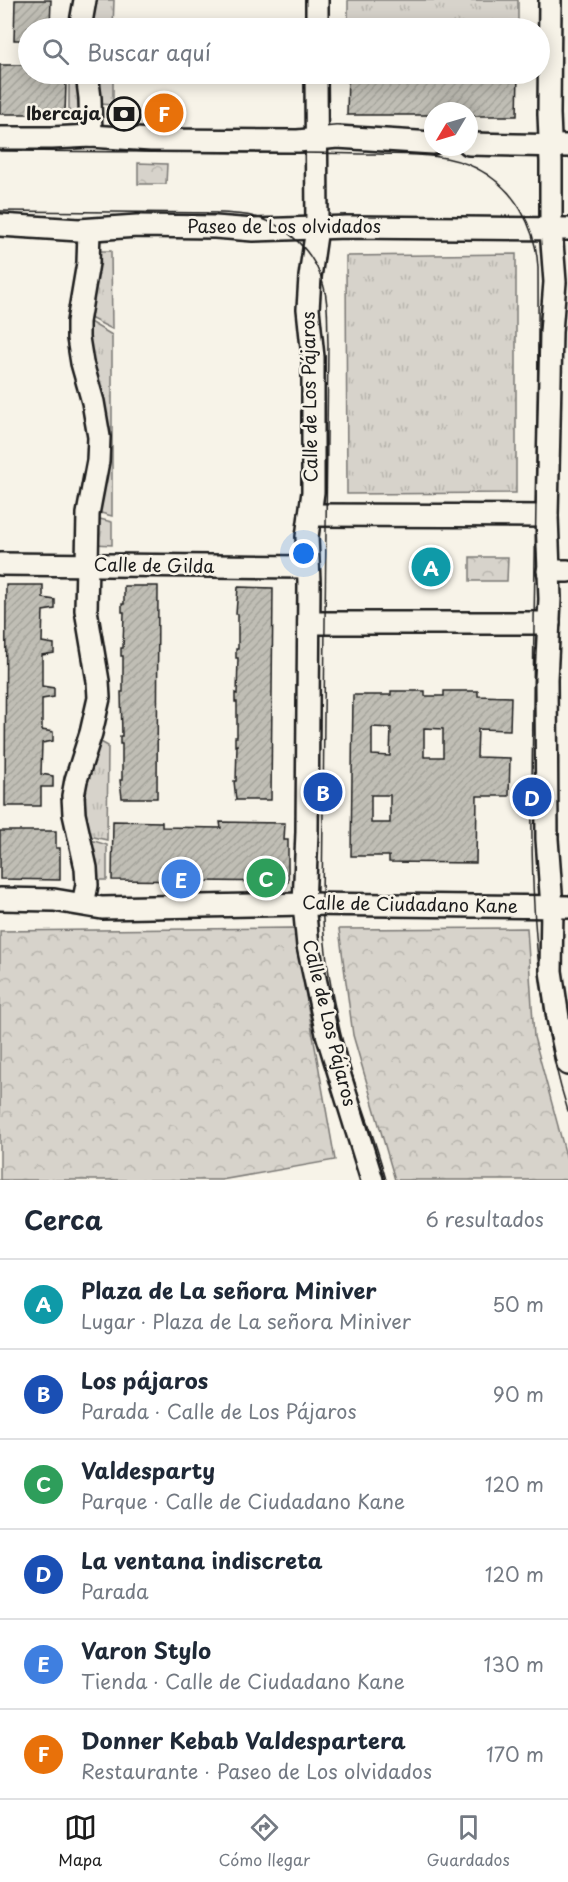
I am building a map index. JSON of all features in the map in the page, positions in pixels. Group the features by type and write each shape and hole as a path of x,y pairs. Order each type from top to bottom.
{"street":[{"path":"82,18 85,0"},
{"path":"317,0 317,18"},
{"path":"550,0 550,18"},
{"path":"88,84 91,136"},
{"name":"Calle de Los Pájaros","path":"316,84 317,228 308,309 313,368 313,501 307,537 309,623 304,904 308,946 327,1034 372,1180"},
{"path":"549,84 549,114 559,146 559,229 551,332 547,516 558,571 549,623 546,679 547,827 560,907 551,971 568,1064"},
{"path":"0,138 91,136 151,140 298,141 336,137 424,142"},
{"path":"478,144 559,146"},
{"name":"Paseo de Los olvidados","path":"0,225 89,230 137,226 253,230 358,227 559,229"},
{"path":"83,904 87,885 86,868 74,814 73,796 92,733 99,698 86,610 88,514 98,461 99,437 78,338 78,322 87,273 89,230"},
{"path":"310,515 547,516"},
{"name":"Calle de Gilda","path":"0,564 308,567"},
{"path":"309,623 549,623"},
{"name":"Calle de Ciudadano Kane","path":"0,899 54,900 102,908 304,904 560,907"}],"green space":[{"path":"95,0 114,0 113,18 92,18"},
{"path":"348,0 518,0 518,18 348,18"},
{"path":"69,84 78,84 82,114 69,114"},
{"path":"98,84 113,84 113,105 101,104"},
{"path":"138,163 167,164 166,184 138,184"},
{"path":"99,251 111,251 112,329 88,317 97,282"},
{"path":"516,254 516,493 347,494 346,256"},
{"path":"88,321 112,335 112,516 97,512 108,444 107,419 89,354"},
{"path":"96,518 112,522 112,545 95,544"},
{"path":"470,557 508,557 507,581 470,581"},
{"path":"99,741 108,746 107,840 90,836 85,799 88,777"},
{"path":"91,840 107,845 107,880 95,880"},
{"path":"294,928 335,1160 221,1180 0,1180 0,931"},
{"path":"527,928 534,1037 568,1163 568,1180 395,1180 353,1035 339,929"}],"building":[{"path":"15,0 51,0 50,18 18,18 18,40 14,40"},
{"path":"0,65 18,65 18,84 66,84 65,114 0,114"},
{"path":"348,84 518,84 517,116 478,116 478,102 424,102 424,115 347,115"},
{"path":"6,585 43,585 43,598 55,600 55,609 43,611 42,642 54,644 54,653 42,655 42,686 54,688 54,697 42,699 42,730 53,732 53,741 42,743 41,774 53,776 53,787 41,787 41,806 5,806"},
{"path":"124,586 158,586 157,798 122,798 120,736 122,736 123,656 121,656 121,648 123,648"},
{"path":"238,587 273,588 271,800 236,800 234,781 236,781 237,745 235,746 237,702 235,702 235,693 237,694"},
{"path":"391,691 425,691 425,696 444,696 444,691 478,691 478,696 511,697 510,730 478,729 477,757 510,758 509,796 477,796 476,863 389,862 389,856 351,856 353,695 391,695","holes":["372,727 391,728 390,756 372,755","424,728 443,729 443,757 424,757","371,795 390,795 390,823 371,823"]},
{"path":"113,821 162,822 162,827 221,828 220,822 285,823 284,840 288,840 288,882 112,880"},
{"path":"0,831 56,831 56,848 60,848 60,880 0,879"}],"tram line":[{"path":"0,151 403,154 441,157 465,163 489,176 512,197 520,209 533,237 538,268 532,812 534,913 545,1013 568,1111"},
{"path":"0,211 223,213 251,216 276,225 298,241 307,251 320,274 327,301 328,343 323,924 333,1001 342,1039 386,1180"}],"place":[{"name":"Donner Kebab Valdespartera","path":"164,113"},
{"name":"Ibercaja","path":"124,114"},
{"name":"Plaza de La señora Miniver","path":"431,567"},
{"name":"Los pájaros","path":"323,792"},
{"name":"La ventana indiscreta","path":"532,797"},
{"name":"Valdesparty","path":"266,878"},
{"name":"Varon Stylo","path":"181,879"}]}
